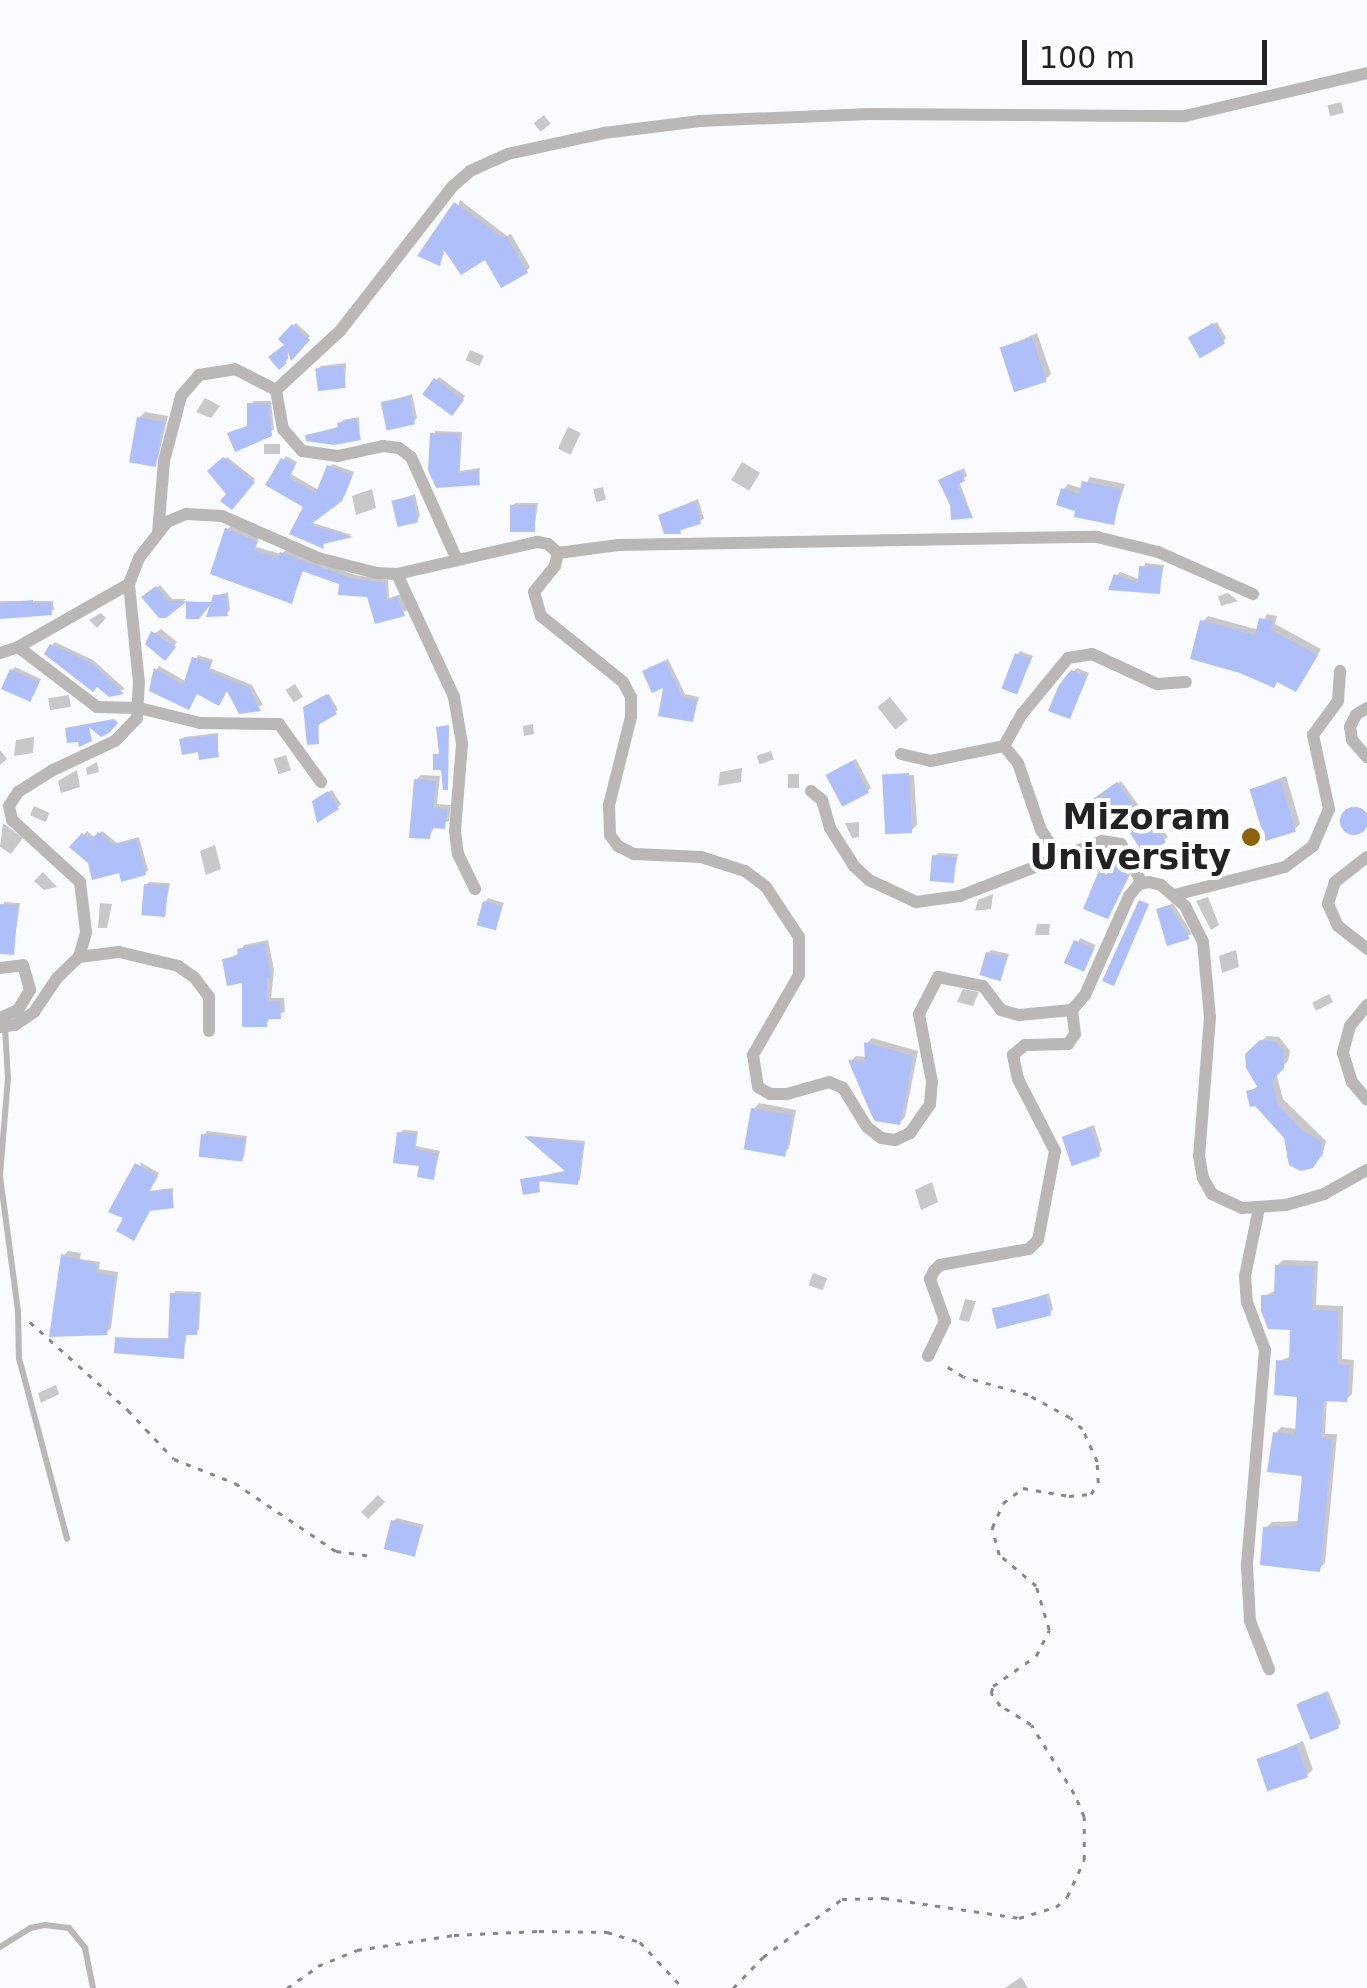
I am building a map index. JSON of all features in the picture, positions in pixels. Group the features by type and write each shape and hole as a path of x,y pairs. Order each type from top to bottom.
{"street":[{"path":"276,390 340,331 454,186 470,171 508,154 604,133 700,121 868,114 1184,116 1367,74"},
{"path":"158,533 172,421 188,384 213,371 235,370 276,390"},
{"path":"276,390 284,428 302,451 338,456 383,446 400,448 411,457 457,560"},
{"path":"2,1024 34,1012 57,978 79,957 86,932 80,882 12,820 9,806 18,792 53,770 128,732 140,708 129,584 140,558 158,533 167,522 186,514 222,516 318,558 354,569 398,574 537,542 558,552 618,545 1098,537 1158,552 1253,594"},
{"path":"558,552 554,566 534,592 534,605 540,616 623,682 631,697 632,717 609,805 610,835 618,846 634,854 701,857 745,871 766,887 799,936 799,975 753,1054 758,1087 770,1094 829,1082 843,1088 867,1126 881,1138 895,1140 910,1133 930,1104 932,1082 919,1014 938,978 983,986 1001,1010 1019,1015 1072,1010 1085,996 1130,896 1142,883 1157,883 1174,894 1196,922 1207,970 1210,1017 1200,1156 1203,1178 1220,1201 1259,1208 1324,1194 1367,1170"},
{"path":"398,574 454,698 462,744 455,831 458,854 475,889"},
{"path":"0,653 18,648 129,584"},
{"path":"18,648 97,707 140,708 200,723 279,724 321,782"},
{"path":"901,754 930,761 1004,746 1034,698 1068,658 1092,654 1157,684 1186,682"},
{"path":"1174,894 1285,867 1313,846 1329,809 1313,735 1338,701 1340,671"},
{"path":"1367,708 1356,714 1350,726 1352,740 1367,757"},
{"path":"1004,746 1018,762 1040,830 1058,857"},
{"path":"810,792 822,800 830,828 854,866 869,880 916,902 960,896 1113,840 1126,851 1142,883"},
{"path":"1367,857 1335,882 1328,904 1338,926 1367,949"},
{"path":"79,957 119,952 178,966 194,977 210,997 209,1031"},
{"path":"0,968 23,966 30,990 18,1010 2,1024"},
{"path":"1367,1005 1350,1026 1343,1053 1352,1082 1367,1100"},
{"path":"928,1356 945,1321 930,1279 934,1271 940,1265 1029,1249 1038,1240 1055,1152 1018,1079 1013,1054 1025,1045 1068,1044 1075,1034 1072,1010"},
{"path":"1259,1208 1245,1276 1247,1302 1265,1350 1247,1566 1250,1621 1270,1670"}],"lane":[{"path":"2,1024 8,1078 0,1176 24,1387 67,1538"},
{"path":"0,1947 30,1928 69,1928 85,1948 93,1988"}],"path":[{"path":"18,1310 128,1410 174,1459 235,1483 336,1550 372,1556"},
{"path":"733,1988 764,1956 842,1899 873,1897 1020,1918 1056,1908 1067,1897 1084,1860 1084,1817 1074,1794 1031,1725 1000,1706 991,1694 993,1686 1036,1656 1049,1630 1036,1586 999,1555 992,1528 1003,1504 1023,1488 1070,1496 1091,1494 1098,1483 1098,1462 1082,1429 1070,1418 1028,1395 963,1377 928,1356"},
{"path":"287,1988 318,1966 357,1950 454,1935 556,1931 607,1932 640,1942 683,1988"}],"building":[{"path":"454,202 502,238 506,236 528,273 501,288 485,260 461,275 444,250 440,266 417,256"},
{"path":"1213,323 1225,344 1200,358 1188,338"},
{"path":"292,324 310,340 291,361 287,348 286,364 279,370 268,357 284,345 278,339"},
{"path":"1032,337 1047,382 1014,392 1000,348"},
{"path":"343,365 346,388 318,391 315,368"},
{"path":"434,378 464,400 452,416 422,394"},
{"path":"409,396 415,424 387,430 381,402"},
{"path":"247,403 268,403 272,436 235,452 227,433 247,426"},
{"path":"137,417 164,422 156,467 129,462"},
{"path":"356,418 361,440 334,445 306,441 305,435 338,428 337,423"},
{"path":"430,433 460,434 458,473 478,470 480,485 436,488 428,470"},
{"path":"223,457 255,482 232,510 220,501 226,494 207,471"},
{"path":"281,458 295,465 289,478 316,493 327,465 352,475 342,501 310,525 353,537 323,544 324,549 289,534 303,507 265,485"},
{"path":"960,470 965,481 957,485 973,518 951,520 950,505 938,480"},
{"path":"1082,481 1121,489 1114,525 1074,517 1075,511 1056,505 1061,488 1079,494"},
{"path":"412,496 418,522 398,527 392,501"},
{"path":"695,501 701,524 680,530 681,534 664,534 658,515"},
{"path":"510,505 535,505 535,532 510,532"},
{"path":"225,528 257,542 254,550 277,558 280,552 350,578 385,583 386,600 397,597 405,616 375,624 367,597 338,595 339,584 302,571 292,604 210,574"},
{"path":"1139,566 1162,567 1160,594 1108,590 1114,574 1138,583"},
{"path":"156,586 168,601 211,602 213,595 226,594 228,616 206,617 210,605 199,619 186,619 186,602 166,618 159,618 141,597"},
{"path":"51,602 52,615 0,619 0,603"},
{"path":"1259,618 1273,621 1271,630 1318,655 1296,692 1277,682 1274,688 1240,673 1190,659 1200,620 1255,635"},
{"path":"151,631 176,647 165,661 145,644"},
{"path":"50,644 90,662 124,694 109,697 97,687 93,692 44,654"},
{"path":"1015,653 1031,659 1017,695 1001,688"},
{"path":"192,657 211,663 208,671 249,688 261,711 239,714 227,691 219,706 197,694 189,710 149,691 154,668 183,685"},
{"path":"665,661 682,697 697,700 693,722 658,716 663,688 652,693 642,671"},
{"path":"10,669 39,682 30,702 1,689"},
{"path":"1071,670 1087,676 1070,719 1048,711 1059,685"},
{"path":"327,694 337,714 318,725 319,744 307,745 303,707"},
{"path":"114,719 118,723 109,733 101,737 89,727 92,741 79,747 78,742 67,743 65,728"},
{"path":"449,725 448,790 443,790 441,770 433,770 433,754 439,754 436,727"},
{"path":"216,735 219,757 199,760 198,752 182,755 179,739"},
{"path":"852,761 869,793 842,807 826,775"},
{"path":"909,773 912,833 885,834 882,774"},
{"path":"414,779 436,781 433,808 447,809 445,829 431,828 430,839 409,838"},
{"path":"1280,780 1296,832 1265,841 1249,789"},
{"path":"1117,782 1140,816 1146,812 1166,842 1145,856 1118,815 1109,821 1093,799"},
{"path":"328,791 339,809 317,823 312,801"},
{"path":"1354,807 1364,811 1368,821 1364,831 1354,835 1344,831 1340,821 1344,811"},
{"path":"98,832 113,845 136,839 146,875 121,882 119,873 92,880 88,863 69,847 82,833 91,840"},
{"path":"932,855 956,857 954,883 930,881"},
{"path":"1103,861 1123,869 1128,878 1108,919 1083,909"},
{"path":"144,884 168,886 165,917 141,915"},
{"path":"1139,900 1149,904 1114,986 1102,981"},
{"path":"483,901 502,906 496,930 477,925"},
{"path":"0,904 18,905 14,955 0,954"},
{"path":"1169,905 1190,939 1167,946 1156,909"},
{"path":"1074,940 1094,949 1084,972 1064,963"},
{"path":"264,943 271,977 267,978 267,1002 280,1001 281,1019 267,1019 267,1027 242,1027 242,983 227,986 222,959 238,956 237,949"},
{"path":"986,952 1007,958 1001,981 979,975"},
{"path":"1260,1040 1274,1041 1284,1050 1284,1068 1272,1081 1278,1105 1303,1131 1320,1141 1323,1153 1313,1168 1301,1171 1289,1165 1284,1138 1255,1106 1250,1107 1246,1091 1258,1088 1246,1068 1245,1054"},
{"path":"864,1042 913,1056 900,1125 875,1121 871,1114 848,1060 865,1062"},
{"path":"751,1108 792,1115 785,1157 744,1149"},
{"path":"1090,1127 1100,1156 1072,1166 1062,1137"},
{"path":"397,1132 416,1134 414,1149 438,1154 434,1180 417,1177 419,1166 393,1163"},
{"path":"201,1134 245,1139 242,1161 199,1157"},
{"path":"524,1136 583,1143 578,1185 538,1181 540,1192 523,1195 520,1179 566,1172"},
{"path":"135,1163 158,1176 149,1192 171,1189 174,1208 150,1211 134,1241 116,1231 123,1218 108,1212"},
{"path":"61,1254 97,1265 96,1273 115,1276 107,1335 49,1337"},
{"path":"1275,1265 1313,1266 1312,1310 1338,1311 1337,1364 1349,1365 1347,1402 1323,1401 1321,1438 1332,1439 1320,1572 1260,1565 1263,1527 1297,1526 1302,1476 1267,1472 1273,1432 1295,1435 1297,1397 1274,1395 1276,1360 1289,1361 1290,1330 1268,1329 1261,1311 1261,1295 1274,1295"},
{"path":"170,1293 199,1294 197,1335 185,1335 184,1359 114,1353 115,1337 168,1340"},
{"path":"1046,1295 1051,1315 997,1329 992,1309"},
{"path":"391,1520 422,1528 415,1557 384,1549"},
{"path":"1325,1693 1339,1728 1310,1740 1296,1705"},
{"path":"1297,1745 1308,1777 1267,1791 1256,1759"}],"place":[{"name":"Mizoram University","path":"1251,837"}]}
